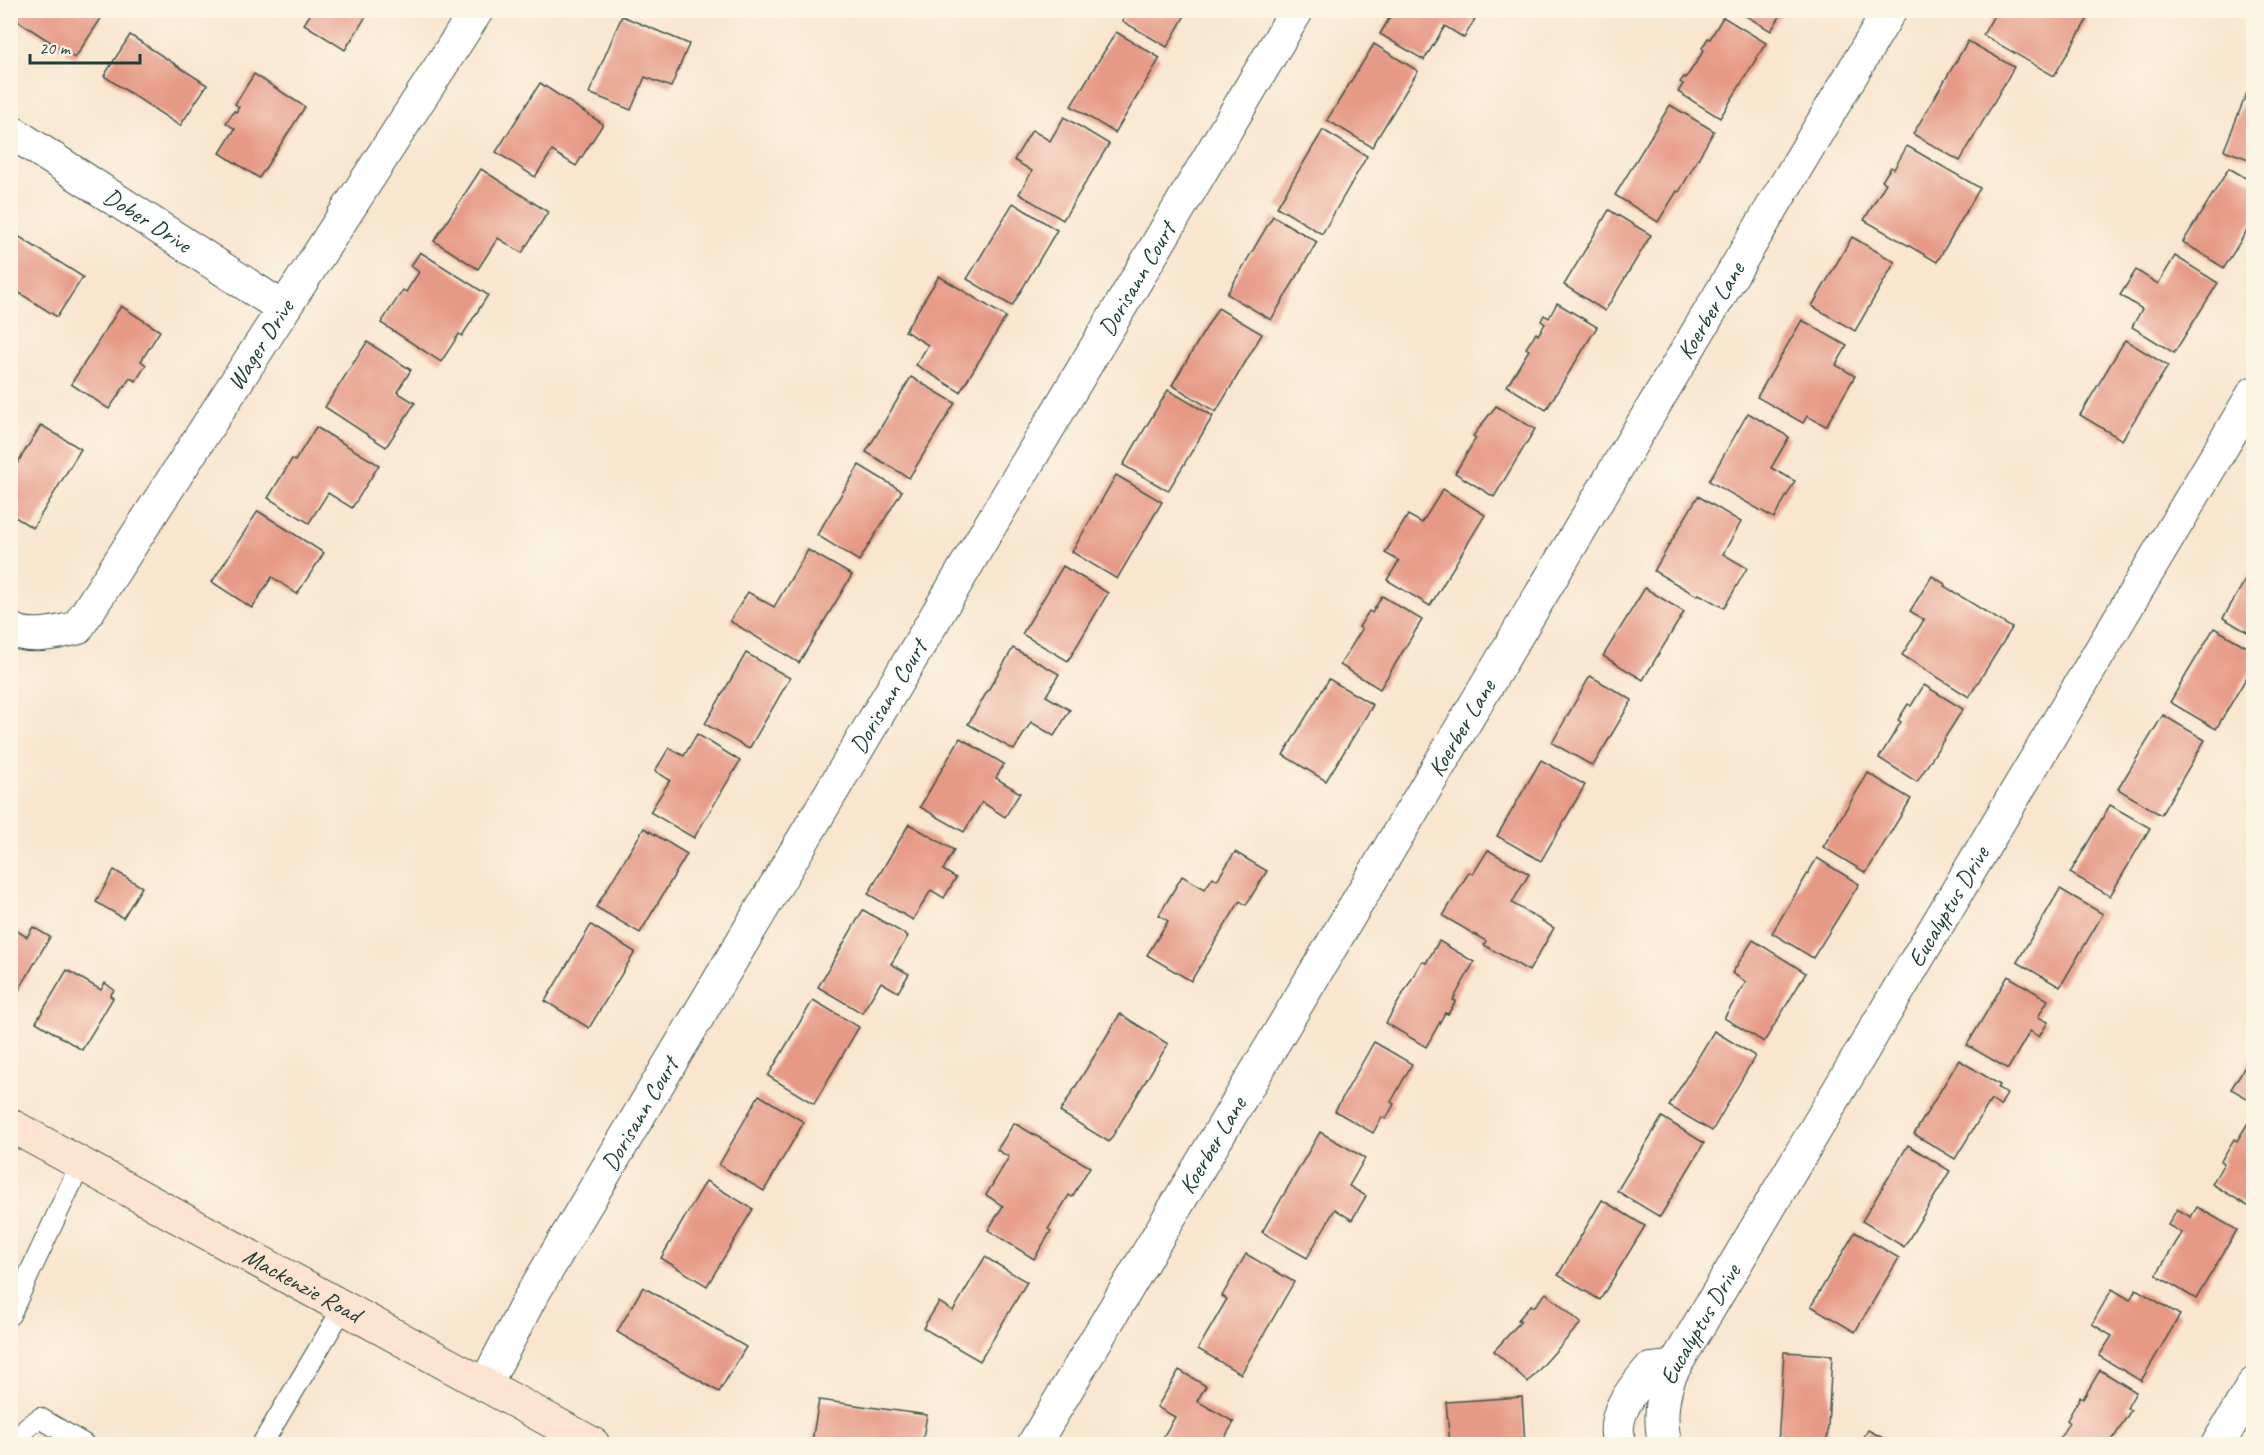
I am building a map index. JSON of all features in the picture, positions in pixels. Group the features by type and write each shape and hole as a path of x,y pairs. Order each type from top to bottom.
{"main road":[{"name":"Mackenzie Road","path":"10,1125 593,1444"}],"street":[{"name":"Wager Drive","path":"14,631 47,635 76,628 477,10"},
{"name":"Dorisann Court","path":"485,1385 529,1300 1297,10"},
{"name":"Koerber Lane","path":"1034,1444 1890,10"},
{"name":"Dober Drive","path":"10,131 283,308"},
{"name":"Eucalyptus Drive","path":"1662,1435 1668,1378 1674,1367 2253,393"},
{"path":"1619,1444 1616,1434 1625,1400 1649,1370 1674,1367"},
{"path":"2218,1444 2253,1384"}],"lane":[{"path":"10,1315 81,1163"},
{"path":"262,1444 343,1308"},
{"path":"19,1444 27,1427 40,1418 84,1444"}],"building":[{"path":"10,10 91,10 102,17 75,58 10,16"},
{"path":"313,10 370,10 345,50 304,24"},
{"path":"1128,10 1188,10 1167,47 1122,21"},
{"path":"1394,10 1464,10 1476,17 1464,38 1445,26 1424,60 1380,34"},
{"path":"1736,10 1784,10 1771,31"},
{"path":"1997,10 2069,10 2087,20 2054,76 1983,35"},
{"path":"622,16 689,44 671,87 645,77 631,110 589,93"},
{"path":"1723,17 1766,43 1720,118 1678,92 1683,84 1680,82 1684,77 1686,78 1704,50 1702,48 1708,38 1710,39"},
{"path":"1116,32 1160,58 1115,133 1071,106"},
{"path":"130,35 207,85 180,126 104,76"},
{"path":"1968,41 2014,67 1960,161 1913,134"},
{"path":"1374,44 1418,71 1372,147 1327,120"},
{"path":"254,74 305,107 259,178 220,153 235,129 226,123 239,107 235,104"},
{"path":"2254,75 2254,161 2224,150"},
{"path":"540,83 603,124 576,166 552,151 535,177 496,152"},
{"path":"1670,105 1714,131 1679,192 1677,191 1658,222 1615,195"},
{"path":"1064,117 1109,144 1063,220 1019,194 1032,171 1014,160 1032,130 1050,141"},
{"path":"1323,130 1367,156 1322,234 1277,207"},
{"path":"1907,146 1980,188 1937,262 1864,220 1886,183 1882,181 1891,167 1894,169"},
{"path":"2229,168 2254,183 2254,219 2224,268 2183,242"},
{"path":"481,169 548,212 522,253 498,238 478,269 434,241"},
{"path":"1013,203 1057,230 1012,306 967,279"},
{"path":"1609,210 1651,235 1605,311 1564,285"},
{"path":"1273,216 1317,242 1271,320 1227,294"},
{"path":"10,231 83,277 57,317 10,287"},
{"path":"1852,237 1895,262 1855,331 1812,306"},
{"path":"420,252 488,295 462,336 459,334 441,362 381,323 403,290 406,292 419,272 411,266"},
{"path":"2175,256 2218,283 2174,353 2132,327 2142,309 2120,295 2136,270 2158,284"},
{"path":"939,276 1006,317 960,392 916,365 928,345 905,331"},
{"path":"1557,303 1597,327 1546,410 1507,386 1529,350 1526,348 1545,324 1541,321 1544,315 1549,318"},
{"path":"121,306 160,331 141,361 146,365 136,381 130,378 109,409 71,384"},
{"path":"1218,308 1262,334 1216,412 1172,385"},
{"path":"1802,320 1847,346 1836,365 1855,376 1826,426 1807,416 1803,423 1757,397"},
{"path":"2125,340 2168,366 2122,440 2080,415"},
{"path":"367,342 411,370 397,392 415,403 386,447 325,407"},
{"path":"911,377 955,403 909,478 866,452"},
{"path":"1168,390 1213,416 1168,491 1123,465"},
{"path":"1496,406 1535,429 1494,497 1455,473 1476,438 1473,436"},
{"path":"1748,413 1789,437 1771,468 1795,481 1774,518 1709,481"},
{"path":"41,425 81,449 33,528 10,514 10,475"},
{"path":"316,427 379,465 352,508 328,493 309,523 268,498 292,459 295,461"},
{"path":"859,465 902,491 859,561 817,535"},
{"path":"1116,475 1162,502 1117,579 1072,552"},
{"path":"1443,489 1485,515 1430,606 1387,580 1399,561 1385,553 1408,515 1422,523"},
{"path":"1698,496 1741,522 1723,554 1747,568 1724,608 1699,594 1697,596 1654,571"},
{"path":"258,511 324,553 297,594 272,577 252,608 212,582"},
{"path":"808,550 852,575 799,663 730,621 748,592 774,607"},
{"path":"2254,565 2254,636 2223,618"},
{"path":"1063,566 1108,593 1068,661 1022,634"},
{"path":"1932,576 1945,584 1944,586 2012,628 1969,697 1902,655 1924,620 1910,611"},
{"path":"1645,588 1684,612 1643,680 1603,656"},
{"path":"1382,596 1422,620 1380,689 1340,665 1362,629 1359,627 1369,611 1372,613"},
{"path":"2214,628 2254,651 2254,665 2216,729 2170,702"},
{"path":"1013,648 1059,674 1046,696 1070,710 1054,736 1031,722 1014,750 968,724"},
{"path":"746,653 790,678 749,749 705,724"},
{"path":"1590,676 1632,700 1593,766 1552,743"},
{"path":"1329,679 1373,705 1326,781 1283,755"},
{"path":"1924,685 1963,709 1917,782 1879,758 1901,722 1898,720 1908,704 1911,706"},
{"path":"2163,715 2205,740 2161,815 2118,789"},
{"path":"697,734 740,761 694,838 650,812 670,780 655,771 669,748 684,756"},
{"path":"960,738 1004,764 996,778 1020,793 1005,817 982,802 964,832 920,807"},
{"path":"1541,760 1585,785 1541,861 1497,836"},
{"path":"1868,773 1911,799 1866,873 1823,847"},
{"path":"2110,805 2150,828 2110,896 2070,873"},
{"path":"909,824 954,850 943,870 956,878 944,898 931,890 913,920 868,894"},
{"path":"644,828 687,854 640,933 596,907"},
{"path":"1488,850 1529,874 1512,903 1554,928 1529,971 1484,945 1486,941 1443,916 1469,872 1473,874"},
{"path":"1235,852 1267,871 1246,905 1240,901 1191,981 1147,955 1168,921 1159,915 1182,876 1205,889 1213,877 1217,880"},
{"path":"1817,858 1859,884 1813,958 1772,933"},
{"path":"114,870 142,887 123,918 96,902"},
{"path":"2060,889 2103,914 2060,987 2017,962"},
{"path":"863,910 908,936 891,964 909,974 898,992 881,982 862,1013 818,987"},
{"path":"591,925 635,952 589,1028 545,1001"},
{"path":"10,927 27,937 33,927 50,937 13,1000 10,998"},
{"path":"1753,940 1806,973 1764,1042 1724,1018 1746,982 1732,973"},
{"path":"1439,941 1474,962 1453,1000 1456,1001 1448,1014 1445,1013 1426,1047 1386,1023 1422,961 1426,963"},
{"path":"67,970 101,990 105,983 114,990 110,996 113,998 82,1050 36,1022"},
{"path":"2008,976 2048,1000 2038,1017 2048,1022 2039,1037 2030,1031 2008,1069 1967,1045"},
{"path":"813,1000 859,1027 814,1104 768,1076"},
{"path":"1120,1014 1168,1044 1109,1142 1060,1112"},
{"path":"1714,1031 1755,1056 1712,1131 1669,1106"},
{"path":"1374,1042 1412,1064 1391,1102 1394,1104 1386,1119 1382,1117 1373,1133 1335,1111"},
{"path":"2254,1052 2254,1102 2231,1089"},
{"path":"1959,1060 2000,1085 1998,1088 2007,1094 2000,1106 1991,1100 1955,1159 1914,1134"},
{"path":"759,1095 804,1122 764,1191 719,1165"},
{"path":"2254,1113 2254,1205 2251,1208 2212,1184 2224,1163 2221,1161 2234,1139 2237,1141"},
{"path":"1662,1117 1704,1143 1660,1217 1617,1191"},
{"path":"1014,1123 1090,1167 1072,1197 1069,1195 1048,1229 1051,1231 1034,1259 988,1230 1003,1206 986,1195 1009,1157 997,1150"},
{"path":"1320,1132 1365,1158 1349,1186 1366,1196 1352,1220 1335,1209 1307,1258 1262,1232"},
{"path":"1908,1145 1950,1171 1904,1247 1862,1221"},
{"path":"706,1181 753,1209 707,1286 661,1258"},
{"path":"1602,1200 1645,1226 1600,1300 1558,1275"},
{"path":"2197,1207 2237,1230 2196,1299 2156,1275 2182,1233 2168,1225 2177,1209 2191,1217"},
{"path":"1855,1232 1899,1258 1855,1332 1811,1306"},
{"path":"1246,1254 1294,1282 1241,1374 1198,1349 1227,1299 1222,1296"},
{"path":"985,1257 1027,1282 980,1361 923,1328 939,1302 953,1311"},
{"path":"643,1287 746,1347 719,1392 617,1332"},
{"path":"2112,1289 2130,1300 2136,1289 2180,1315 2141,1381 2099,1356 2112,1336 2092,1324"},
{"path":"1546,1293 1581,1323 1528,1382 1494,1351 1521,1321 1518,1320 1531,1305 1534,1307"},
{"path":"1784,1352 1832,1355 1827,1444 1778,1444"},
{"path":"1179,1370 1206,1386 1197,1401 1234,1422 1221,1444 1159,1444 1175,1417 1157,1407"},
{"path":"2100,1370 2136,1392 2127,1408 2131,1410 2110,1444 2057,1443 2080,1397 2083,1399"},
{"path":"1522,1397 1525,1444 1450,1444 1446,1402"},
{"path":"819,1400 927,1415 922,1444 830,1444 812,1441"},
{"path":"1868,1430 1894,1444 1860,1444"}]}
